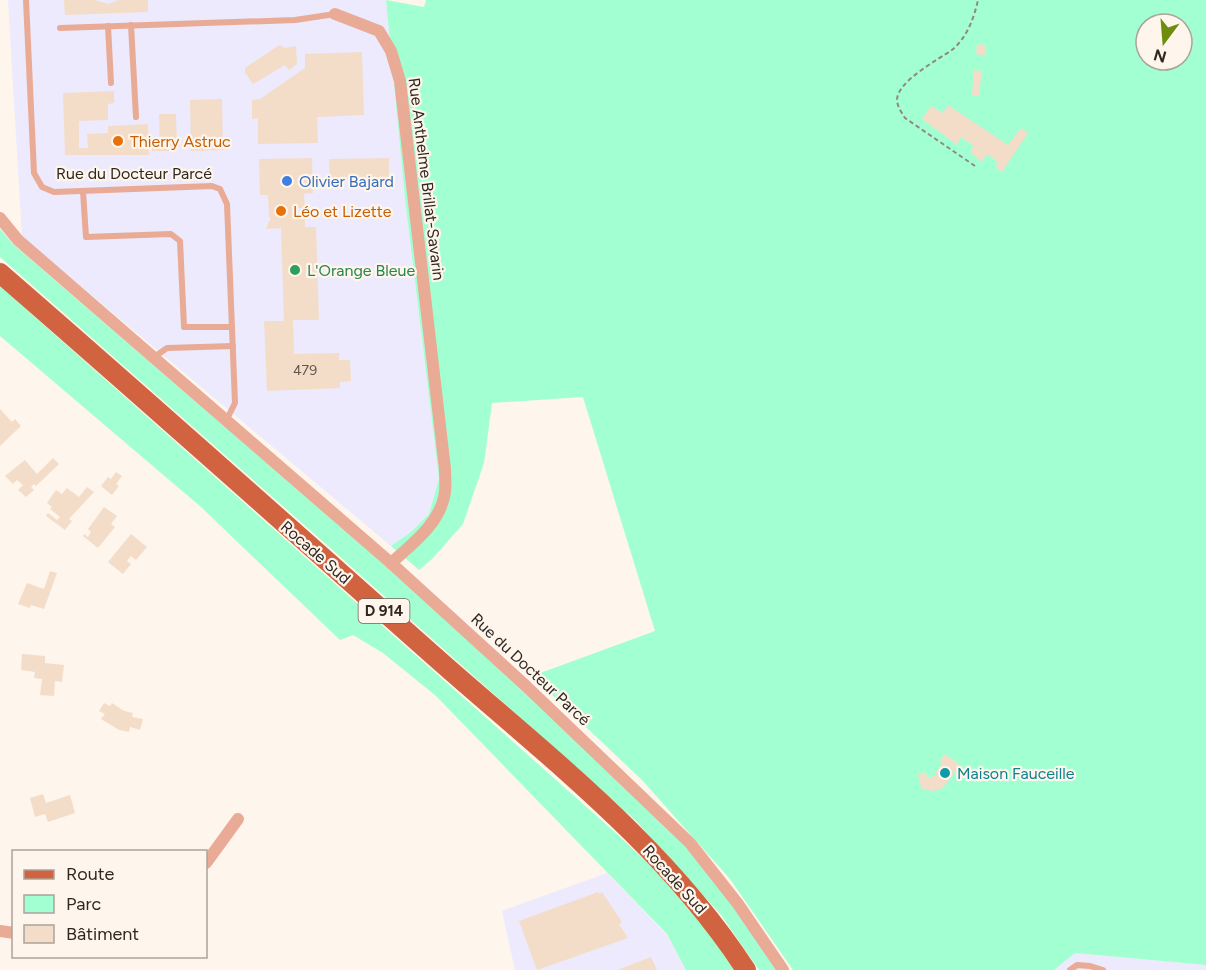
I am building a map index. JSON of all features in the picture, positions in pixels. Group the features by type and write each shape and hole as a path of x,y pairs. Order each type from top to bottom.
{"main road":[{"name":"Rocade Sud","path":"0,273 620,821 685,888 728,942 746,970"}],"street":[{"name":"Rue Anthelme Brillat-Savarin","path":"335,14 379,31 391,51 400,81 445,469 445,494 438,513 426,531 391,563"},
{"name":"Rue du Docteur Parcé","path":"0,218 18,240 391,563 526,686 690,843 738,904 783,970"},
{"path":"207,861 238,819"}],"lane":[{"name":"Rue du Docteur Parcé","path":"26,0 34,173 42,187 54,192 212,186 220,189 227,204 235,403 226,422"},
{"name":"Rue Anthelme Brillat-Savarin","path":"60,28 295,20 335,14"},
{"path":"131,25 136,117"},
{"path":"108,26 111,83"},
{"path":"83,191 86,237 171,234 180,241 184,327 232,327"},
{"path":"153,358 167,348 233,346"},
{"path":"1070,970 1077,965 1103,970"}],"path":[{"path":"975,166 905,118 897,101 899,94 919,72 952,49 962,39 969,28 978,0"}],"shaded area":[{"path":"8,0 386,0 405,199 439,479 429,514 411,532 391,546 22,237"},
{"path":"607,873 667,935 686,970 515,970 502,911"},
{"path":"1075,953 1206,965 1206,970 1054,970"}],"green space":[{"path":"386,0 424,7 426,0 1206,0 1206,965 1075,953 1054,970 793,970 730,879 642,780 532,676 655,631 583,397 492,403 484,463 463,524 419,570 391,546 411,532 429,514 439,479 405,199"},
{"path":"0,229 13,244 387,567 522,690 686,847 734,908 776,970 759,970 721,915 636,821 0,257"},
{"path":"0,286 618,835 659,874 708,932 734,970 686,970 667,934 436,696 383,653 353,635 340,640 201,507 0,336"}],"building":[{"path":"64,0 95,0 108,4 119,0 148,0 148,12 65,15"},
{"path":"977,44 986,45 985,56 976,54"},
{"path":"279,45 285,48 296,46 297,64 289,70 285,65 253,84 245,73 245,68"},
{"path":"362,52 364,115 317,117 318,143 258,144 258,118 252,119 252,100 260,99 305,68 305,54"},
{"path":"974,70 982,71 979,96 972,95"},
{"path":"114,91 114,103 108,104 108,120 79,121 79,148 88,148 87,134 108,133 108,126 148,124 149,155 65,155 63,93"},
{"path":"222,99 223,150 191,151 190,100"},
{"path":"948,105 1008,145 1021,128 1028,133 1002,172 995,167 998,162 987,154 982,162 970,152 974,146 961,137 957,145 922,119 931,106 943,113"},
{"path":"159,114 176,114 177,147 172,147 172,151 152,151 152,148 160,148"},
{"path":"312,158 313,193 304,194 305,208 298,208 299,219 305,219 305,227 316,227 319,320 293,320 294,354 339,353 339,360 350,360 351,381 340,382 340,388 267,391 264,321 284,321 281,228 266,229 271,217 269,217 268,195 260,195 259,159"},
{"path":"389,158 389,178 330,179 329,159"},
{"path":"0,409 12,422 15,419 21,426 0,446"},
{"path":"53,458 59,464 36,486 34,484 31,487 34,490 26,497 18,490 23,485 17,480 13,484 5,476 25,460 37,474"},
{"path":"116,472 122,476 116,484 119,486 112,495 101,486 108,477 111,479"},
{"path":"87,487 94,492 69,519 72,521 65,530 46,516 48,513 57,520 60,517 50,509 52,507 47,503 56,490 62,494 67,488 79,497"},
{"path":"104,507 117,516 111,524 115,527 98,548 83,536 84,534 88,537 91,532 88,529"},
{"path":"131,534 147,547 136,560 131,556 127,561 131,564 123,574 108,562"},
{"path":"50,571 57,573 44,609 18,604 27,583 44,589"},
{"path":"22,654 45,656 45,663 64,665 62,682 55,681 54,696 40,695 42,679 34,678 35,672 21,670"},
{"path":"104,703 110,706 112,703 124,711 133,713 132,717 143,719 140,730 130,727 129,732 119,730 101,719 105,714 99,711"},
{"name":"Maison Fauceille","path":"945,754 960,765 943,788 930,792 929,789 922,790 918,774 926,772 927,778 937,775 935,773"},
{"path":"43,794 46,803 70,795 75,813 48,822 45,814 35,817 30,798"},
{"path":"598,892 599,894 602,892 622,922 619,924 628,938 537,970 519,921"},
{"path":"651,957 657,970 617,970"}],"place":[{"name":"Thierry Astruc","path":"118,141"},
{"name":"Olivier Bajard","path":"287,181"},
{"name":"Léo et Lizette","path":"281,211"},
{"name":"L'Orange Bleue","path":"295,270"},
{"name":"Maison Fauceille","path":"945,773"}]}
